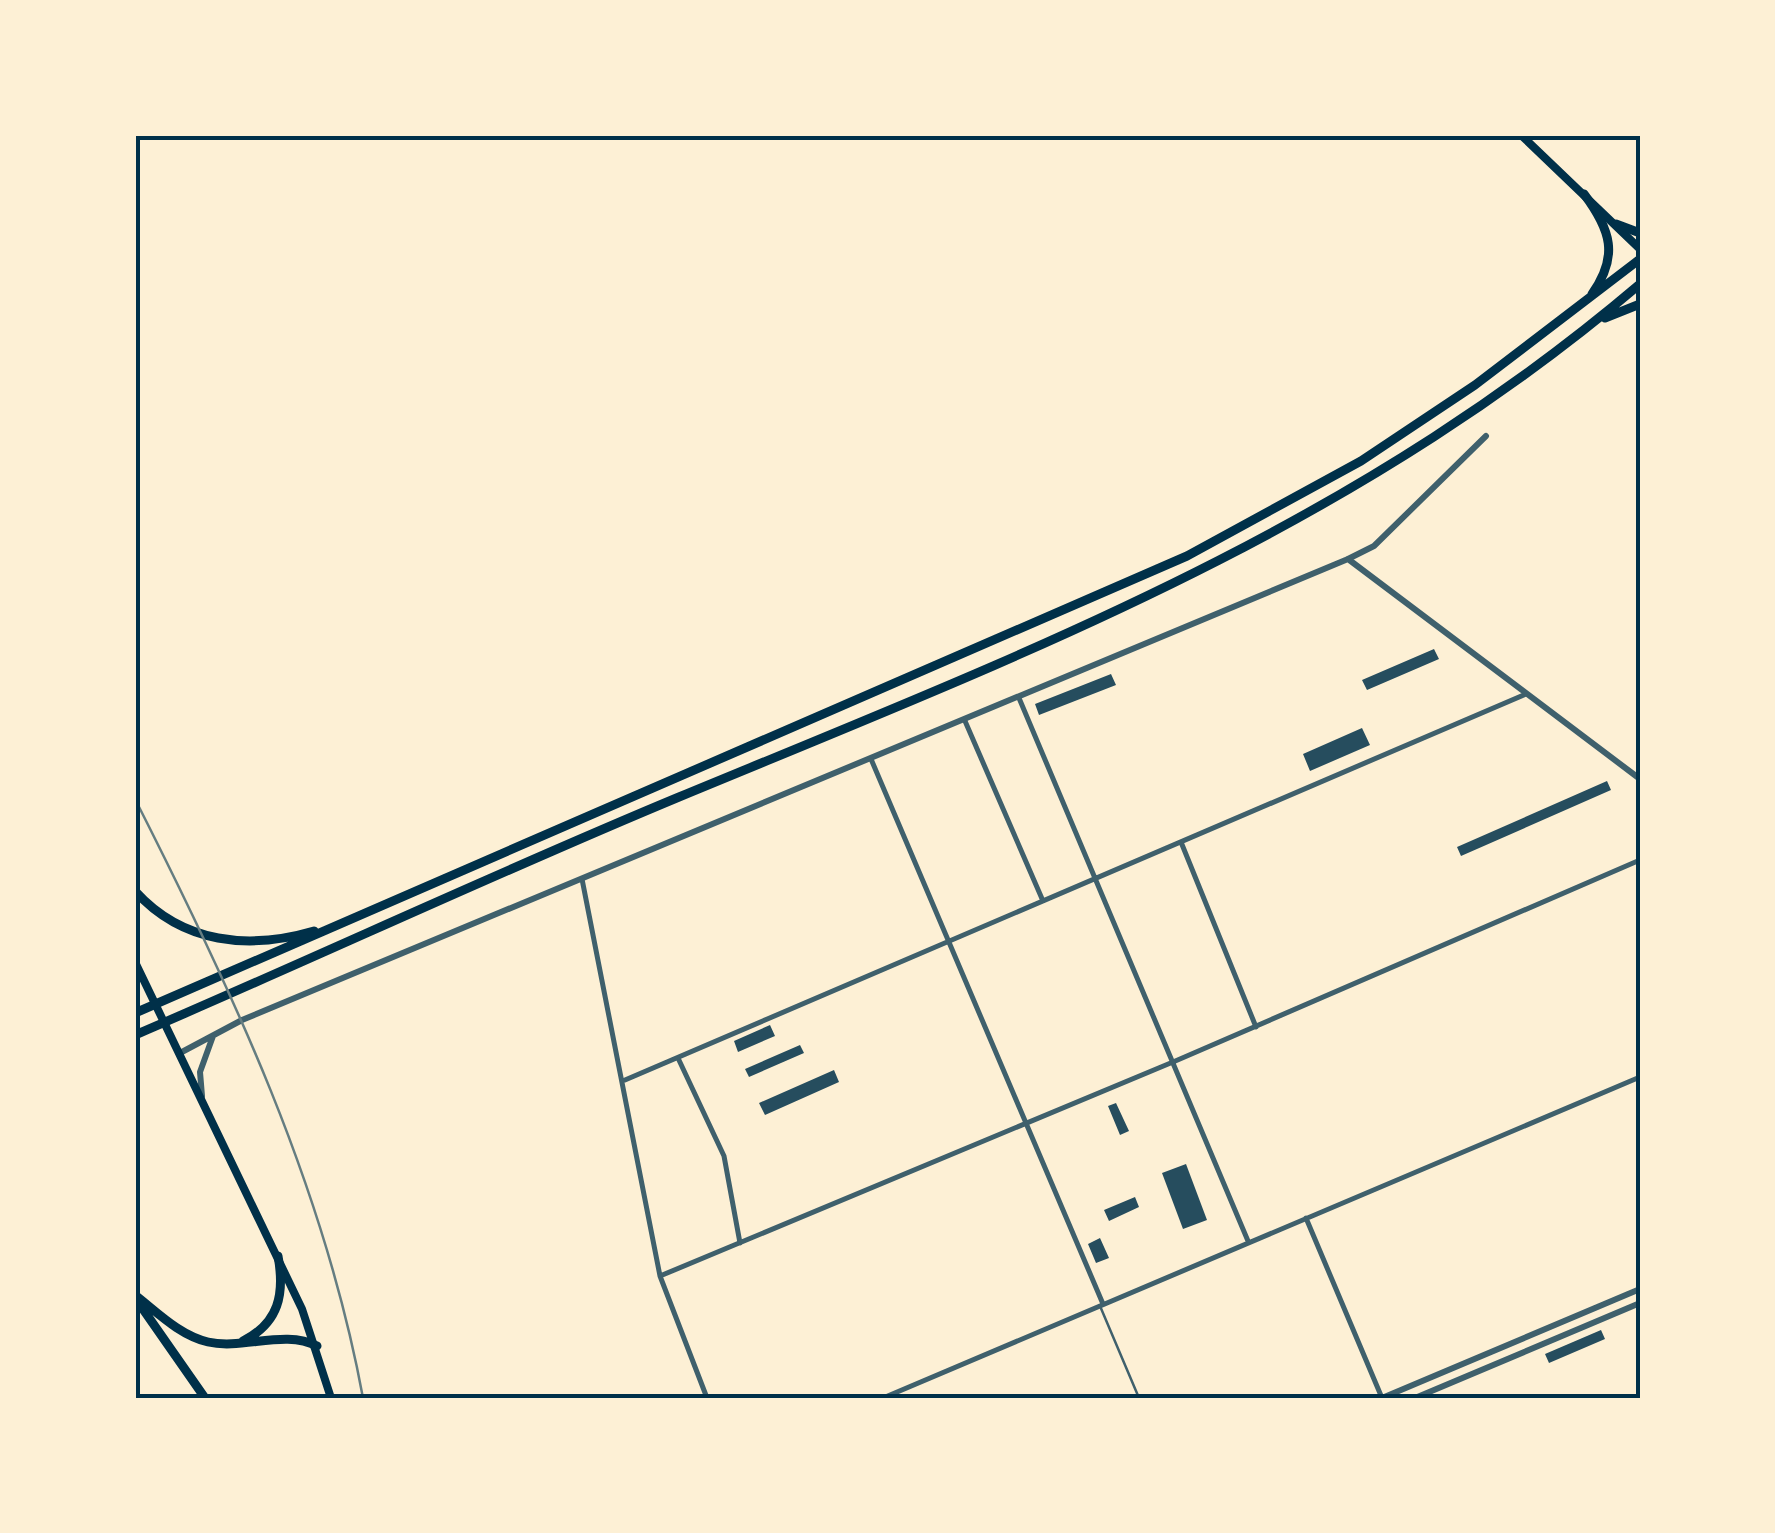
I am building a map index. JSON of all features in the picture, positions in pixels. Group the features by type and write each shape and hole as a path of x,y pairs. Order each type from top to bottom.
{"highway":[{"path":"1584,194 1602,218 1611,248 1610,264 1586,303"},
{"path":"1616,224 1640,234"},
{"path":"135,1013 1187,556 1361,461 1586,303 1640,259"},
{"path":"135,1035 526,861 964,678 1188,579 1286,529 1436,439 1594,324 1640,284"},
{"path":"1594,324 1640,304"},
{"path":"135,891 149,907 183,929 221,940 264,942 350,920"},
{"path":"240,1343 265,1328 276,1311 282,1284 278,1256"},
{"path":"135,1296 190,1336 240,1343 294,1340 317,1346"},
{"path":"135,1296 205,1398"}],"main road":[{"path":"1520,135 1640,249"},
{"path":"135,962 278,1256 317,1346 331,1398"}],"street":[{"path":"180,1052 582,878 1348,559 1374,546 1486,436"},
{"path":"1348,559 1640,779"},
{"path":"625,1080 1526,694"},
{"path":"1019,698 1248,1241"},
{"path":"965,721 1043,901"},
{"path":"870,758 1102,1304"},
{"path":"1181,842 1256,1026"},
{"path":"660,1276 1173,1062 1640,860"},
{"path":"582,878 625,1080 660,1276 706,1398"},
{"path":"202,1097 202,1061 214,1035"},
{"path":"678,1057 724,1156 740,1243"},
{"path":"883,1398 1640,1077"},
{"path":"1306,1218 1382,1398 1640,1289"},
{"path":"1415,1398 1640,1303"}],"lane":[{"path":"1102,1304 1140,1398"}],"building":[{"path":"1434,649 1439,659 1367,690 1362,680"},
{"path":"1111,674 1116,685 1039,715 1035,704"},
{"path":"1362,728 1370,745 1310,771 1303,754"},
{"path":"1607,781 1611,790 1461,856 1457,847"},
{"path":"770,1025 775,1036 738,1052 734,1041"},
{"path":"800,1045 804,1053 749,1077 745,1069"},
{"path":"834,1070 839,1082 765,1115 759,1103"},
{"path":"1116,1103 1129,1131 1120,1135 1108,1106"},
{"path":"1186,1164 1207,1220 1183,1229 1162,1173"},
{"path":"1135,1197 1139,1207 1109,1221 1104,1210"},
{"path":"1100,1238 1109,1258 1096,1263 1088,1244"},
{"path":"1601,1330 1605,1339 1549,1363 1545,1354"}],"railway":[{"path":"135,799 206,943 271,1091 325,1242 363,1398"}]}
